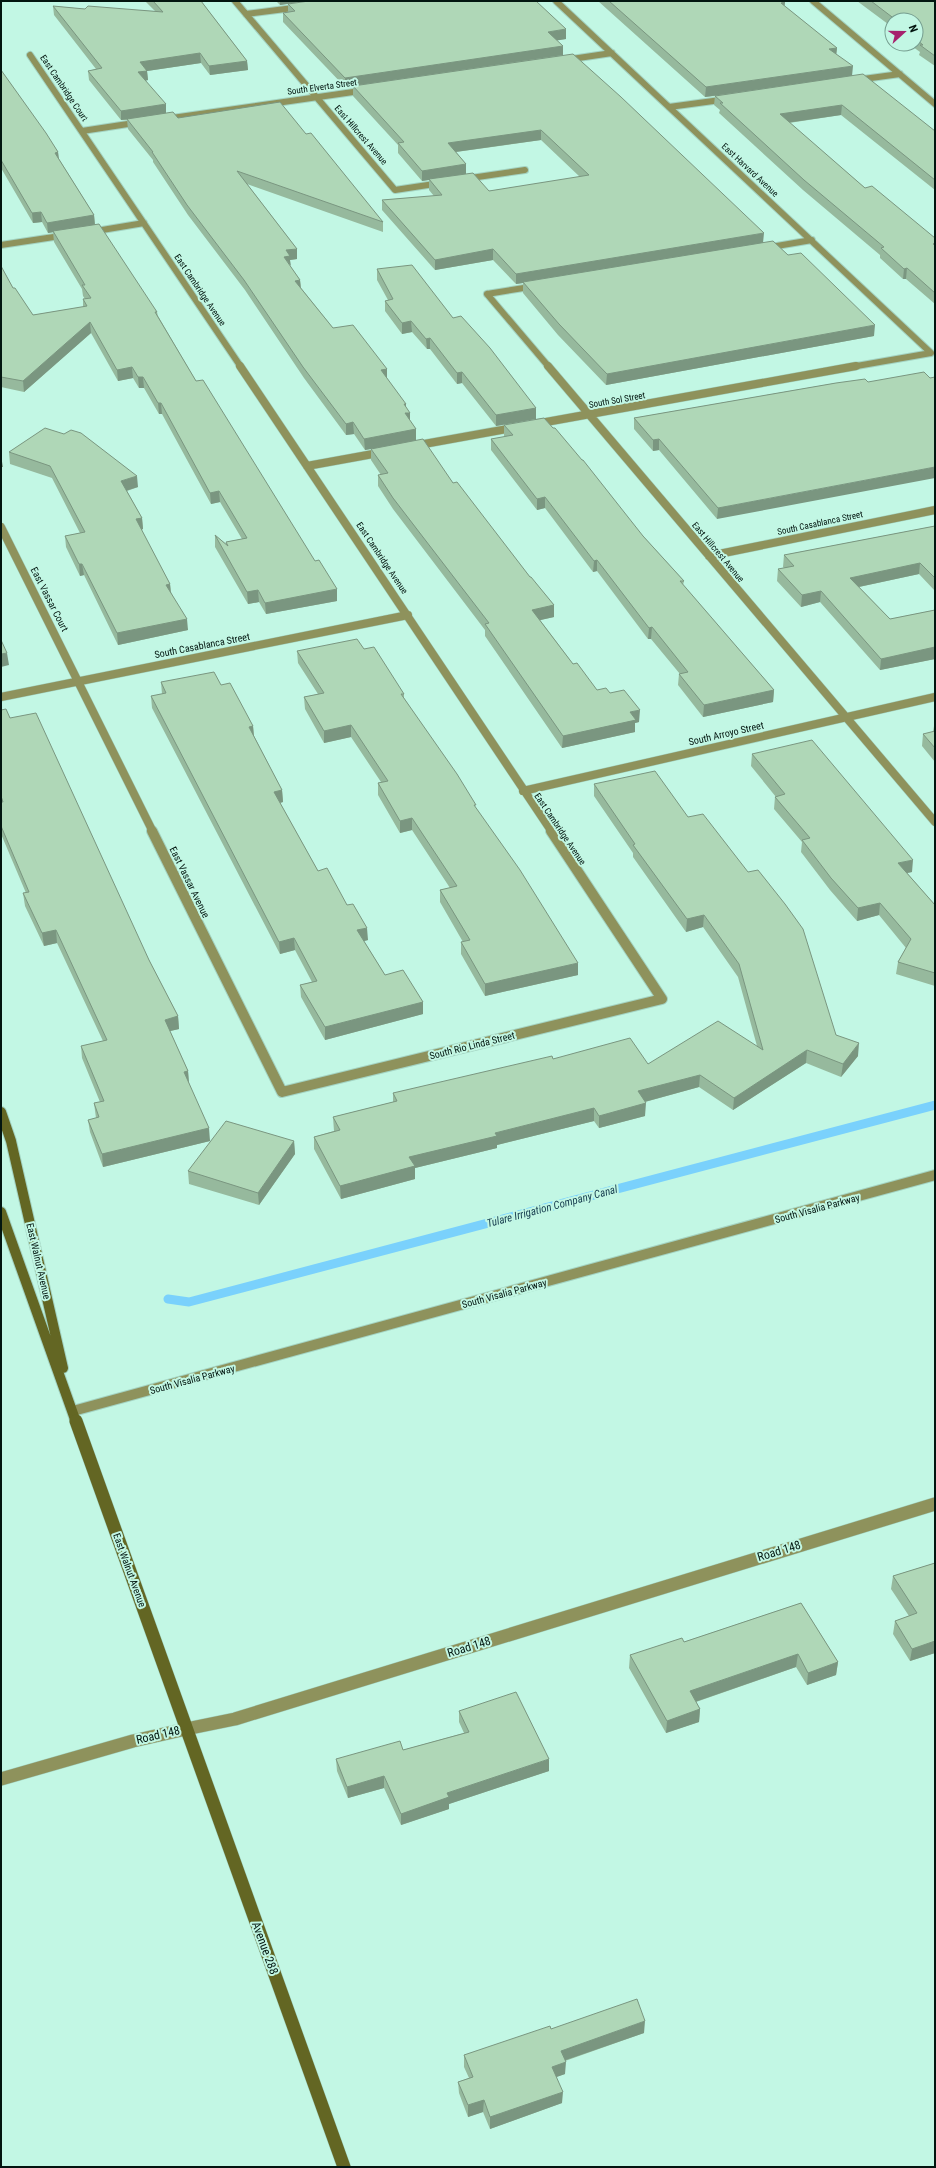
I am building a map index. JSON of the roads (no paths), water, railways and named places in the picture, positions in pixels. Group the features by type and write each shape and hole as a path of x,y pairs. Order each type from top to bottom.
{"main road":[{"name":"East Walnut Avenue","path":"1,1112 11,1141 73,1411"},
{"name":"East Walnut Avenue","path":"1,1212 186,1729"},
{"name":"Avenue 288","path":"186,1729 344,2167"}],"street":[{"name":"East Hillcrest Avenue","path":"235,1 395,190 448,182"},
{"name":"East Harvard Avenue","path":"556,1 931,353"},
{"path":"813,1 935,104"},
{"path":"246,14 306,6"},
{"path":"557,61 612,53"},
{"name":"East Cambridge Court","path":"30,55 82,131"},
{"path":"846,82 900,74"},
{"name":"South Elverta Street","path":"160,119 378,88"},
{"path":"669,107 738,97"},
{"path":"82,131 152,121"},
{"name":"East Cambridge Avenue","path":"82,131 408,615 662,999"},
{"path":"456,180 524,170"},
{"path":"84,233 144,223"},
{"path":"1,245 76,234"},
{"path":"758,249 812,240"},
{"name":"East Hillcrest Avenue","path":"541,285 487,294 844,717 935,822"},
{"name":"South Sol Street","path":"307,466 931,353"},
{"name":"South Casablanca Street","path":"709,556 935,510"},
{"name":"East Vassar Court","path":"1,527 78,681"},
{"name":"South Casablanca Street","path":"1,697 408,615"},
{"name":"East Vassar Avenue","path":"78,681 282,1092"},
{"name":"South Arroyo Street","path":"523,791 935,697"},
{"name":"South Rio Linda Street","path":"282,1092 662,999"},
{"name":"South Visalia Parkway","path":"73,1411 935,1175"},
{"name":"Road 148","path":"1,1778 133,1741 235,1719 935,1504"}],"waterway":[{"name":"Tulare Irrigation Company Canal","path":"168,1299 189,1302 935,1105"}]}
